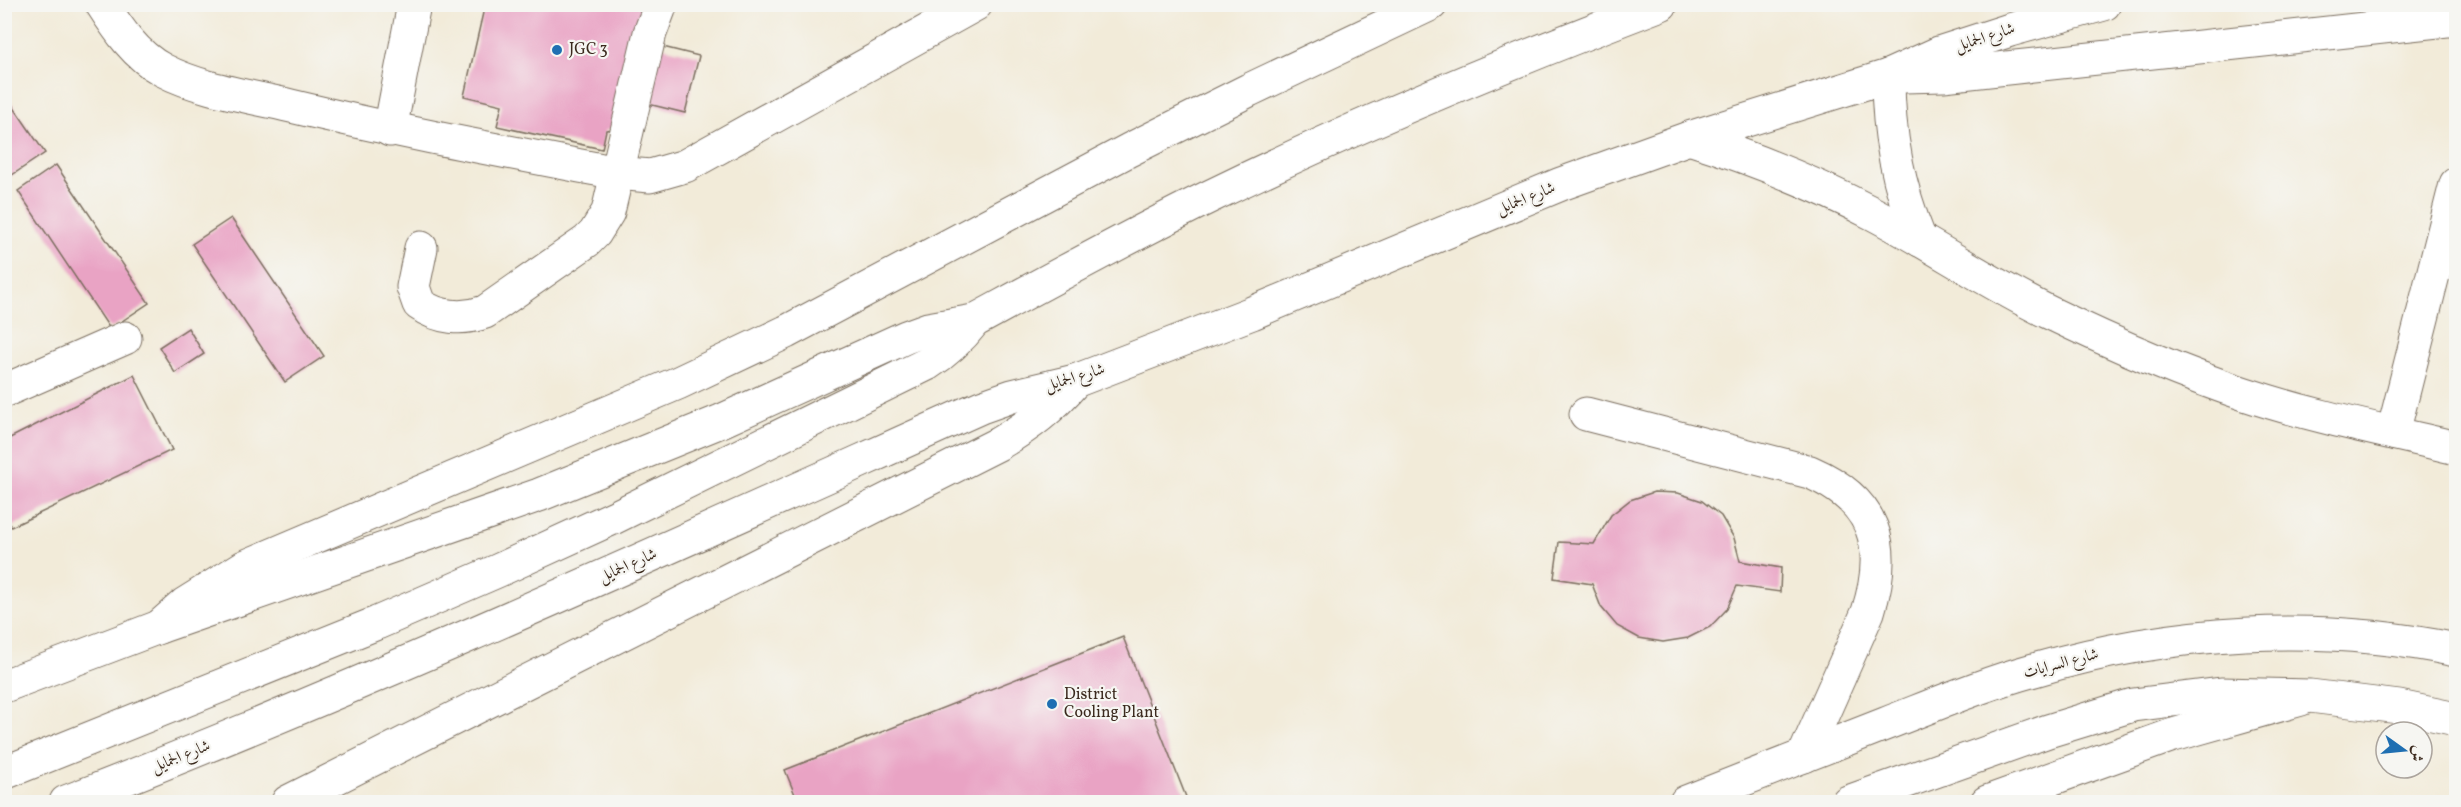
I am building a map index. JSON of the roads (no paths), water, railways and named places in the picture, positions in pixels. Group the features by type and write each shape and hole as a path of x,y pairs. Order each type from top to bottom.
{"main road":[{"path":"102,4 131,45 162,69 180,78 390,130 617,173 650,176 685,166 975,5"},
{"path":"390,130 414,4"},
{"path":"421,248 413,287 419,304 426,309 465,318 485,312 587,241 608,212 650,33 661,4"},
{"path":"159,627 204,591 244,567 678,383 893,276 1129,150 1269,80 1431,4"},
{"path":"4,686 159,627 538,495 690,434 906,337 928,329 975,321 1191,206 1332,139 1517,61 1661,4"},
{"name":"شارع الجمايل","path":"66,802 309,705 482,631 981,407 1022,393 1075,381 1252,313 1561,184 1689,138 1888,76 1939,53 2010,30 2104,4"},
{"path":"1920,240 1898,177 1891,144 1888,76 1953,74 2457,19"},
{"path":"1689,138 1785,171 1876,215 1982,277 2046,311 2178,370 2256,397 2457,448"},
{"path":"2393,433 2457,184"},
{"path":"4,773 377,623 615,517 927,364 961,338 975,321"},
{"path":"4,391 125,338"},
{"path":"288,802 998,444 1027,427 1052,408 1075,381"},
{"path":"1586,414 1810,472 1839,486 1852,497 1867,516 1876,539 1879,564 1875,588 1868,612 1804,756"},
{"name":"شارع السرايات","path":"1686,802 1943,701 2034,670 2127,647 2221,635 2317,633 2412,641 2457,650"},
{"path":"1848,802 2048,731 2133,705 2221,694 2310,696 2399,707 2457,719"},
{"path":"1987,802 2170,736 2310,696"}],"place":[{"name":"JGC 3","path":"557,50"},
{"name":"District Cooling Plant","path":"1052,704"}]}
